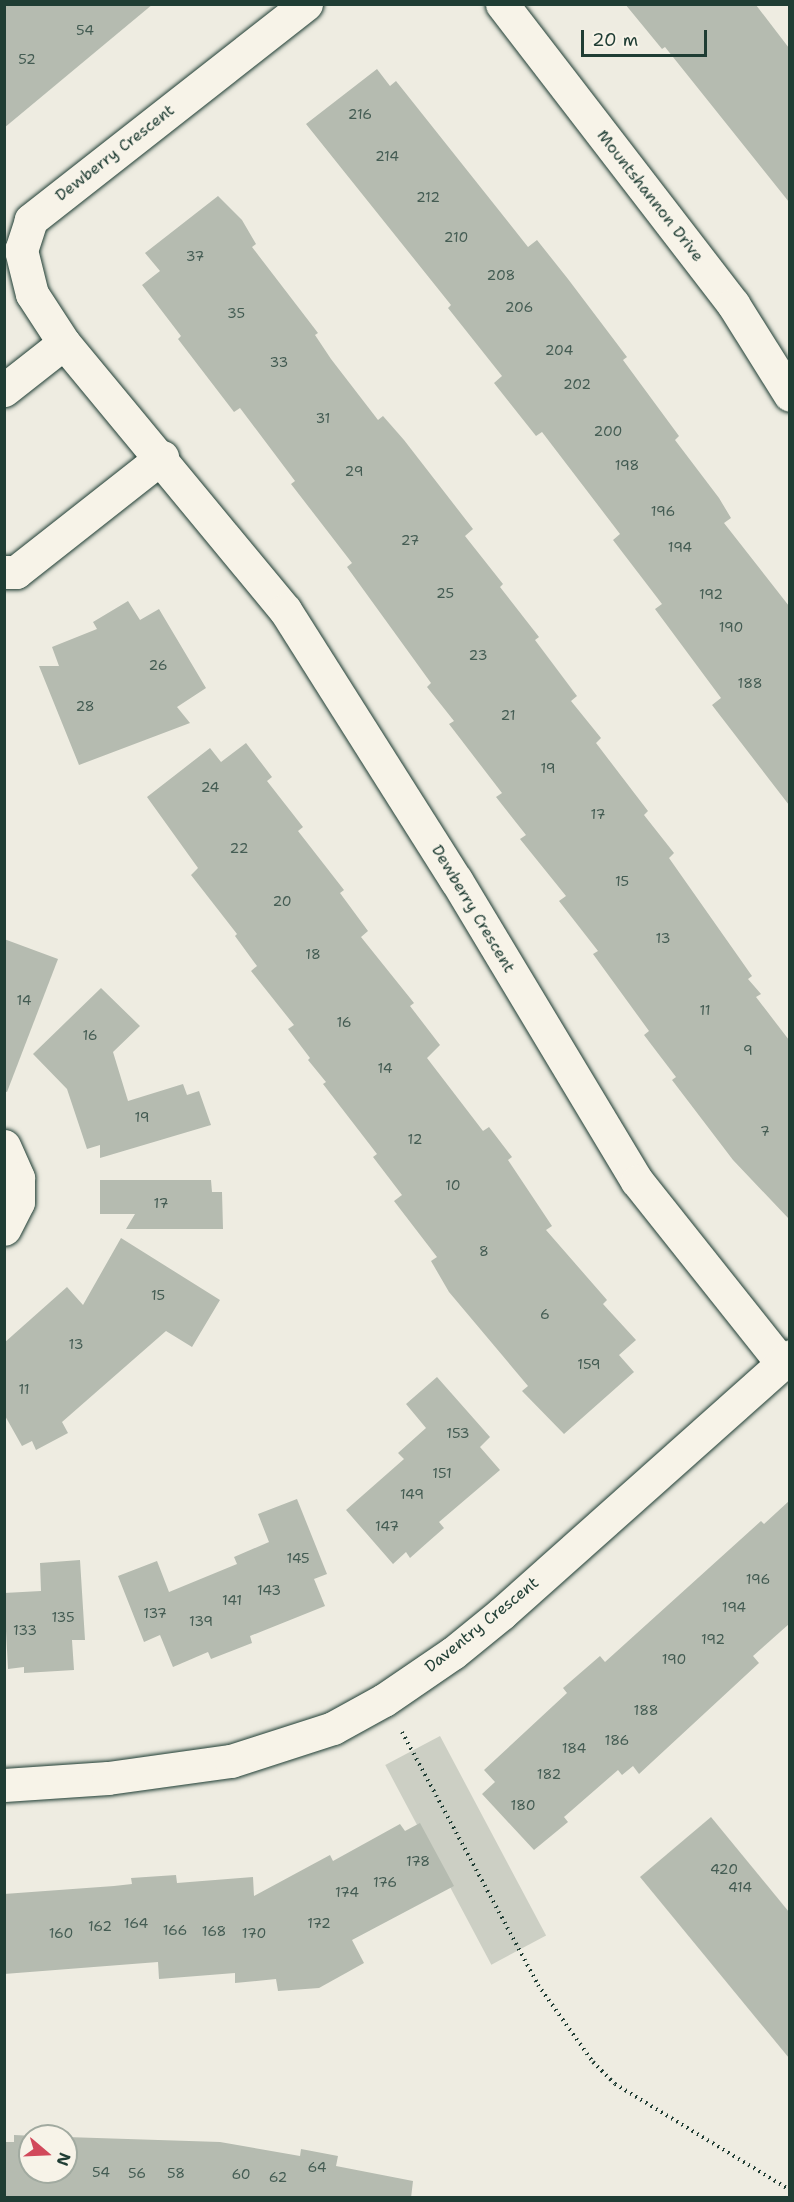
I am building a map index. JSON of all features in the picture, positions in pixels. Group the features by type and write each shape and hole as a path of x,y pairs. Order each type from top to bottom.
{"street":[{"name":"Dewberry Crescent","path":"306,4 32,220 21,250 32,294 64,343 162,457 285,610 456,880 637,1181 785,1359"},
{"name":"Mountshannon Drive","path":"502,4 733,304 789,395"},
{"path":"4,390 64,343"},
{"path":"4,572 16,572 162,457"},
{"path":"4,1146 18,1178 18,1202 4,1228"},
{"name":"Daventry Crescent","path":"4,1785 108,1778 231,1761 333,1728 384,1700 453,1653 502,1613 785,1359"}],"path":[{"path":"384,1700 538,1985 593,2062 615,2084 789,2190"}],"shaded area":[{"path":"440,1736 546,1936 491,1965 385,1765"}],"building":[{"path":"4,4 153,4 4,128"},
{"path":"625,4 756,5 789,48 789,202 665,47 662,49"},
{"path":"377,69 390,86 396,81 528,247 537,240 568,279 627,357 623,360 679,436 675,440 719,498 731,518 724,523 789,606 789,805 712,705 721,698 655,609 662,604 613,540 620,534 542,432 536,436 494,383 502,376 448,308 451,305 306,124"},
{"path":"218,196 242,220 256,244 252,247 318,333 315,335 331,359 378,420 383,416 404,440 473,529 465,536 503,584 500,587 539,637 535,640 577,696 571,701 601,738 596,743 648,811 644,815 674,853 669,858 752,976 748,979 761,994 756,997 789,1040 789,1219 733,1160 672,1080 676,1077 644,1035 649,1031 593,954 598,951 559,901 566,896 520,839 526,835 496,797 502,793 449,724 454,721 427,687 431,683 347,567 352,563 291,484 295,481 240,408 234,412 178,339 181,336 142,285 160,271 145,253"},
{"path":"128,601 140,620 159,609 206,688 177,707 190,723 79,765 39,666 59,666 52,647 97,629 93,622"},
{"path":"246,743 272,777 267,781 303,827 298,831 344,890 340,893 368,931 361,937 414,1003 410,1006 440,1045 427,1058 483,1131 489,1127 512,1157 508,1160 552,1226 546,1230 607,1300 603,1304 636,1340 619,1355 634,1372 564,1434 522,1391 528,1386 449,1292 431,1261 437,1257 394,1201 402,1195 373,1157 377,1154 323,1084 326,1082 308,1060 310,1058 288,1029 294,1025 251,971 257,966 235,936 237,934 191,875 198,868 147,797 210,748 221,762"},
{"path":"4,939 58,959 7,1092 4,1091"},
{"path":"101,988 140,1026 113,1052 128,1101 183,1084 187,1095 199,1091 211,1125 100,1158 100,1145 87,1149 67,1089 33,1054"},
{"path":"100,1180 211,1180 212,1192 222,1192 223,1229 126,1229 135,1214 100,1214"},
{"path":"121,1238 220,1300 192,1347 166,1331 62,1422 68,1433 36,1450 32,1441 22,1446 4,1414 4,1343 67,1287 83,1305"},
{"path":"437,1377 490,1437 480,1447 500,1470 439,1522 444,1528 410,1558 406,1552 393,1564 346,1510 404,1459 398,1453 426,1428 406,1404"},
{"path":"297,1499 327,1574 314,1579 325,1606 250,1636 252,1643 211,1659 208,1652 173,1667 160,1635 144,1642 118,1576 157,1561 169,1592 237,1564 234,1557 269,1542 258,1514"},
{"path":"789,1501 789,1624 753,1656 759,1663 639,1774 633,1766 622,1775 618,1770 564,1817 568,1822 534,1850 482,1794 495,1782 484,1770 567,1693 563,1688 600,1656 605,1662 761,1521 764,1524"},
{"path":"80,1560 85,1640 72,1640 74,1670 24,1673 24,1667 8,1669 4,1593 41,1591 40,1563"},
{"path":"711,1817 789,1912 789,2058 640,1877"},
{"path":"420,1823 454,1886 352,1940 364,1963 319,1988 278,1991 276,1979 235,1983 235,1973 159,1979 158,1962 4,1974 4,1894 114,1886 132,1884 131,1878 176,1875 177,1883 253,1877 254,1896 330,1855 333,1861 400,1824 405,1831"},
{"path":"14,2135 18,2135 18,2184 78,2184 78,2137 220,2142 300,2156 301,2149 338,2156 336,2166 413,2181 411,2198 4,2198 4,2142 14,2142"}]}
